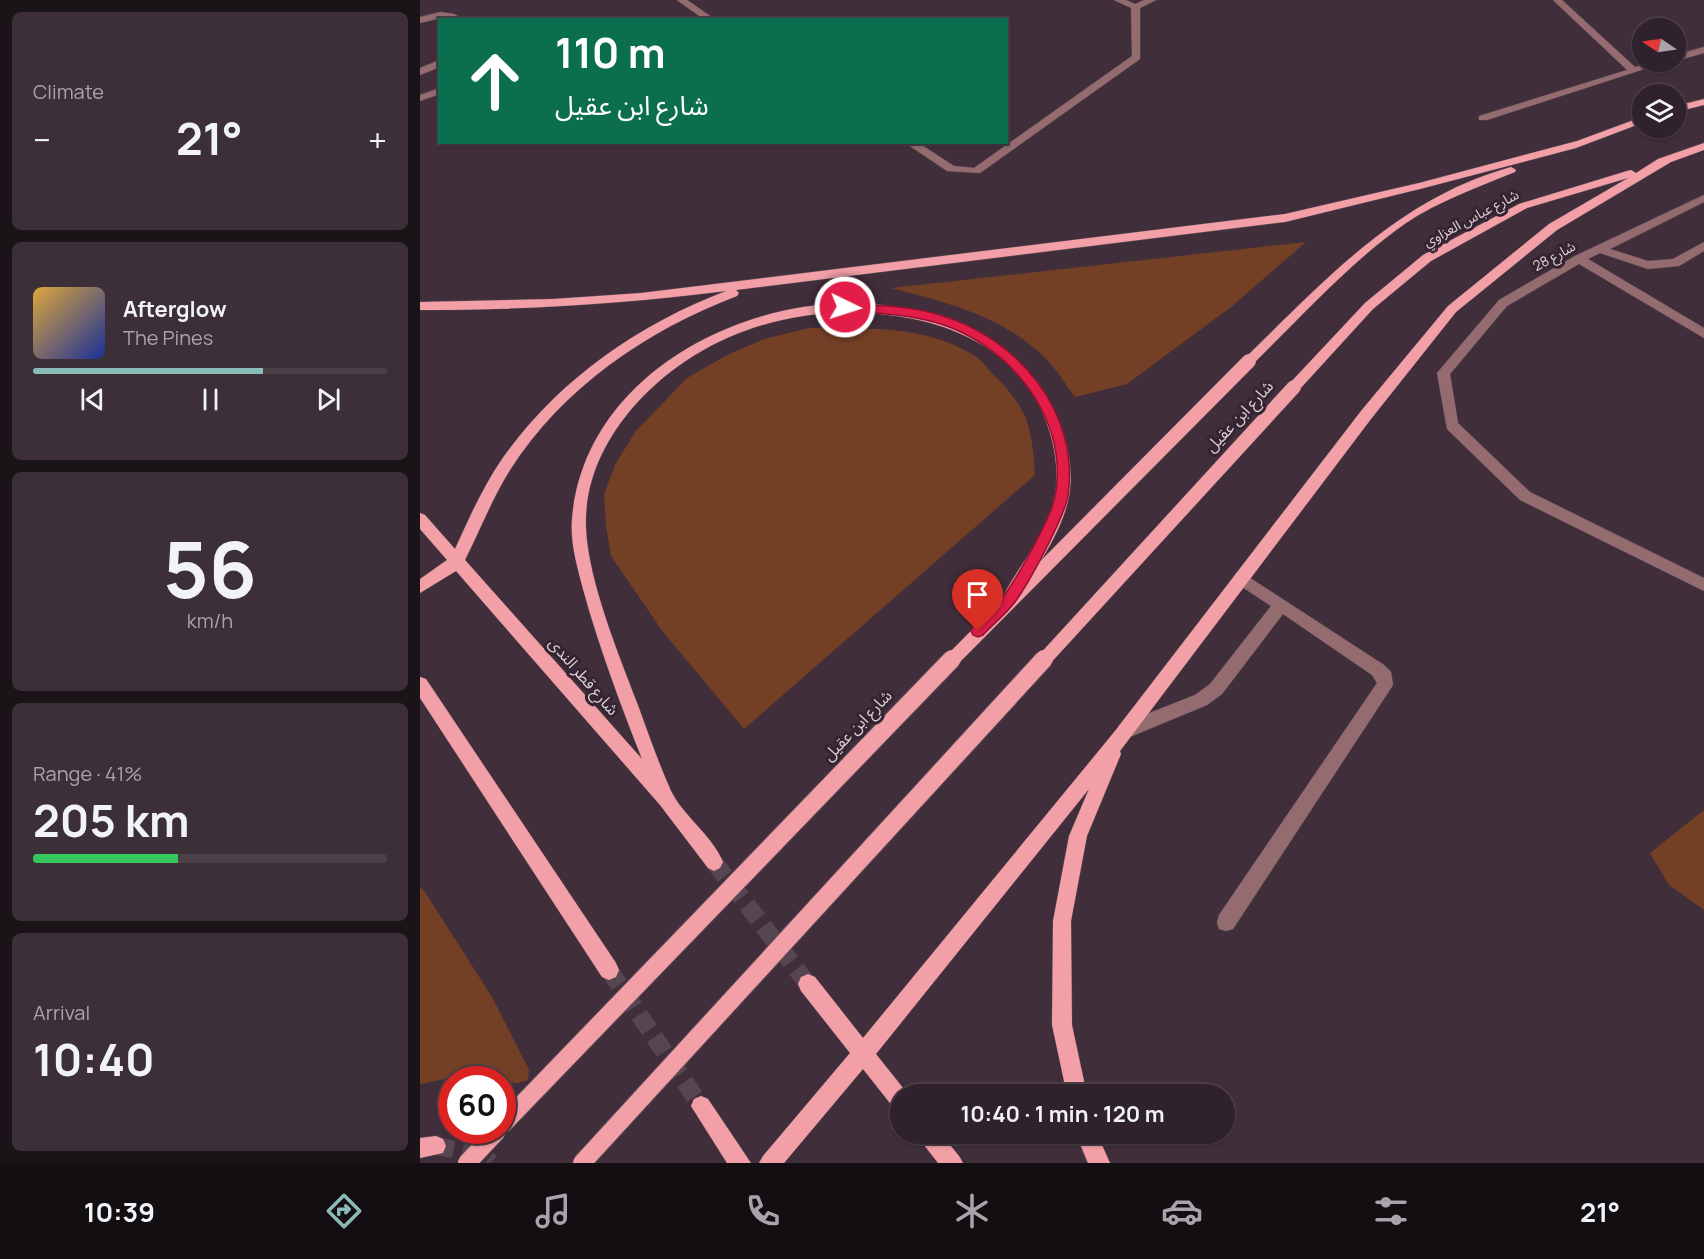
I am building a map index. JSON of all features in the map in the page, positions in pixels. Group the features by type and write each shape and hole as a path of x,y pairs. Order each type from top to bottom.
{"main road":[{"path":"1686,106 1704,102"},
{"name":"شارع عباس العزاوي","path":"1249,361 1352,262 1403,221 1452,194 1632,124"},
{"path":"420,306 507,307 707,290 1284,218 1420,186 1580,143"},
{"name":"شارع عباس العزاوي","path":"1294,387 1369,306 1427,258 1523,206 1606,182 1704,146"},
{"path":"770,1163 1123,734 1366,415 1452,309 1553,226 1669,158"},
{"path":"420,587 456,562 479,513 507,464 542,419 582,380 626,347 673,319 723,296 773,280"},
{"path":"666,799 595,605 578,521 586,476 606,431 642,387 683,356 731,331 794,312 845,307 889,310 938,318 984,339 1025,373 1042,396 1056,429 1062,464 1061,497 1052,524 1010,598"},
{"name":"شارع ابن عقيل","path":"516,1110 763,851 1010,598 1249,361"},
{"name":"شارع ابن عقيل","path":"582,1163 1294,387"},
{"name":"شارع قطر الندى","path":"420,519 666,799 714,862"},
{"path":"420,684 609,970"},
{"path":"1075,1084 1062,1024 1062,921 1078,836 1123,734"},
{"path":"808,984 890,1088"},
{"path":"702,1106 740,1163"},
{"path":"466,1163 484,1144"},
{"path":"936,1144 952,1163"},
{"path":"1090,1144 1099,1163"}],"street":[{"path":"681,0 709,18"},
{"path":"1119,0 1135,7 1152,0"},
{"path":"1483,118 1632,69 1557,0"},
{"path":"912,144 951,169 976,171 1137,57 1135,7"},
{"path":"420,20 441,15 453,18"},
{"path":"1686,55 1704,50"},
{"path":"420,72 438,64"},
{"path":"420,98 438,92"},
{"name":"شارع 28","path":"1703,200 1579,259 1503,303 1443,373 1452,425 1525,496 1704,585"},
{"path":"1599,249 1648,265 1675,263 1704,246"},
{"path":"1579,259 1704,334"},
{"path":"1226,922 1385,685 1385,677 1378,670 1241,578"},
{"path":"1123,734 1202,700 1216,688 1281,605"}],"shaded area":[{"path":"1306,242 1231,307 1127,384 1075,397 1048,361 1010,331 972,312 891,288"},
{"path":"809,328 895,330 937,339 975,356 1008,390 1025,416 1031,438 1035,475 744,729 663,632 611,556 604,494 616,463 636,431 687,378 727,355 764,339"},
{"path":"1704,810 1704,910 1669,885 1650,853"},
{"path":"420,887 492,997 529,1070 528,1080 518,1083 516,1083 516,1066 438,1066 438,1080 420,1084"}],"tunnel":[{"path":"714,862 808,984"},
{"path":"609,970 701,1106"},
{"path":"436,1146 481,1155 491,1163"}],"route":[{"path":"845,307 889,310 938,318 984,339 1025,373 1042,396 1056,429 1062,464 1061,497 1052,524 1010,598 978,631"}]}
